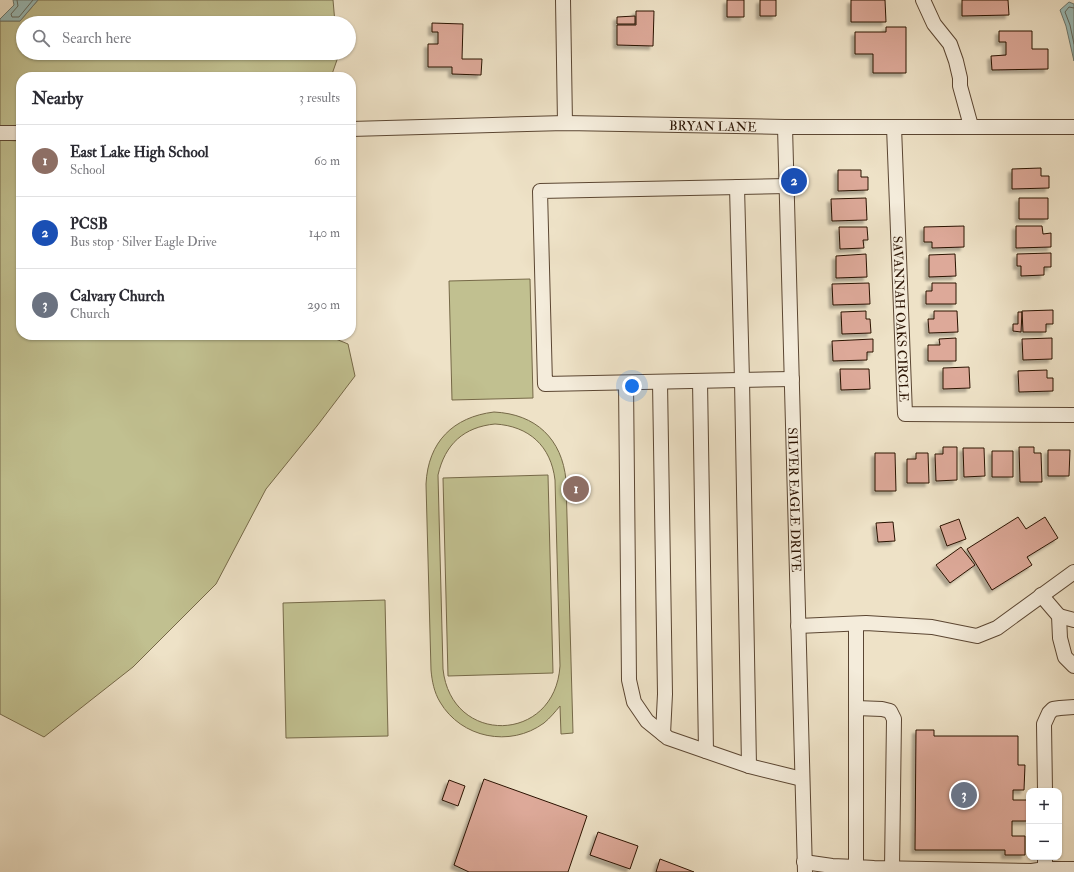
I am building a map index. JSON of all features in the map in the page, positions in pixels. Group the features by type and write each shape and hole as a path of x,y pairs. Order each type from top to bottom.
{"street":[{"path":"562,0 565,123"},
{"path":"923,0 934,24 950,44 956,61 960,78 960,86 972,126"},
{"name":"BRYAN LANE","path":"356,129 565,123 785,127 1074,127"},
{"name":"SILVER EAGLE DRIVE","path":"785,127 804,867"},
{"name":"SAVANNAH OAKS CIRCLE","path":"894,127 905,414 1074,415"},
{"path":"0,133 16,133"},
{"path":"787,186 540,191 545,384 792,379"},
{"path":"737,187 749,766"},
{"path":"660,382 665,694 663,734"},
{"path":"700,382 706,751"},
{"path":"626,383 629,680 634,702 647,721 668,738 749,766 802,779"},
{"path":"798,626 866,623 932,627 977,636 997,628 1074,572"},
{"path":"1041,596 1059,616 1074,620"},
{"path":"1059,616 1060,638 1065,657 1074,666"},
{"path":"856,624 856,867"},
{"path":"1044,788 1044,724 1049,713 1053,709 1074,707"},
{"path":"856,708 882,709 890,711 894,719 892,869"},
{"path":"804,867 832,866 892,869 1032,871 1045,863 1074,869"}],"shaded area":[{"path":"38,0 333,0 334,16 24,16"},
{"path":"0,21 16,21 16,60 337,60 333,72 16,72 16,126 0,126"},
{"path":"0,140 16,141 16,340 338,340 348,344 355,376 266,489 216,584 133,667 44,737 0,714"},
{"path":"530,279 533,398 452,400 449,281"},
{"path":"494,412 509,414 534,424 544,431 553,441 559,452 563,465 566,480 573,733 561,734 560,706 544,723 531,731 502,737 473,731 460,724 449,714 440,702 435,690 431,670 426,484 428,469 432,456 445,434 466,419","holes":["495,424 518,429 536,440 549,457 553,468 555,480 560,666 554,692 541,710 523,722 503,726 482,722 464,712 450,694 443,669 438,475 441,464 451,446 465,433 474,429"]},
{"path":"548,475 553,673 448,676 443,478"},
{"path":"385,600 388,736 286,738 283,603"}],"water":[{"path":"13,0 38,0 24,16 16,16 16,21 0,21 0,19 14,5"},
{"path":"1069,2 1074,4 1074,61 1066,26 1060,10"}],"building":[{"path":"727,0 744,0 744,17 727,17"},
{"path":"760,0 776,0 776,16 760,16"},
{"path":"851,0 885,0 886,22 851,22"},
{"path":"962,0 1008,0 1009,15 962,16"},
{"path":"636,11 654,11 653,46 617,45 617,25 636,25"},
{"path":"635,16 635,24 617,24 617,17"},
{"path":"432,23 463,24 462,59 482,59 481,75 452,74 452,67 428,67 428,44 438,44 438,32 432,32"},
{"path":"886,27 906,27 906,73 873,73 873,54 855,54 855,32 886,32"},
{"path":"999,31 1032,31 1032,49 1048,49 1048,69 992,70 991,56 1006,55 1006,42 999,42"},
{"path":"1041,168 1041,176 1049,176 1049,188 1012,189 1012,169"},
{"path":"838,170 861,170 861,177 868,177 868,190 838,191"},
{"path":"866,198 867,220 832,221 831,199"},
{"path":"1019,198 1048,198 1048,219 1019,219"},
{"path":"964,226 964,247 932,248 932,242 924,242 924,227"},
{"path":"1016,226 1042,226 1043,234 1051,233 1051,247 1016,248"},
{"path":"839,227 867,227 868,240 863,240 864,248 840,249"},
{"path":"1051,253 1051,267 1044,267 1044,275 1021,276 1021,266 1017,266 1017,254"},
{"path":"866,254 867,277 836,278 836,256"},
{"path":"955,254 956,276 929,277 929,255"},
{"path":"869,283 870,304 833,305 832,284"},
{"path":"932,283 956,283 956,304 926,304 926,291 932,291"},
{"path":"1053,310 1053,324 1046,324 1046,332 1023,332 1022,311"},
{"path":"866,311 866,319 870,319 871,333 842,334 841,312"},
{"path":"934,311 957,311 958,332 929,333 928,319 934,319"},
{"path":"1018,312 1022,312 1021,332 1013,331 1013,324 1018,324"},
{"path":"956,338 956,361 928,361 928,345 940,345 939,339"},
{"path":"1052,338 1052,359 1023,360 1022,339"},
{"path":"873,339 873,352 867,352 867,360 833,361 832,341"},
{"path":"969,367 970,388 943,389 943,368"},
{"path":"840,369 869,369 870,389 841,390"},
{"path":"1047,370 1047,378 1053,378 1053,391 1019,392 1018,371"},
{"path":"943,447 957,447 957,480 936,481 935,454 943,454"},
{"path":"1019,447 1034,447 1034,453 1041,453 1042,482 1020,482"},
{"path":"963,448 984,448 985,476 964,477"},
{"path":"1048,450 1070,450 1069,476 1048,476"},
{"path":"992,451 1013,451 1013,477 992,477"},
{"path":"875,453 895,453 896,491 875,491"},
{"path":"916,453 928,453 929,483 907,483 907,459 916,459"},
{"path":"1018,517 1026,529 1045,517 1058,538 1027,557 1032,565 992,590 967,549"},
{"path":"959,519 966,539 947,546 940,526"},
{"path":"893,522 895,541 878,542 876,523"},
{"path":"961,547 975,565 950,583 936,565"},
{"path":"916,730 934,730 934,736 1018,736 1018,765 1025,765 1024,790 1013,790 1013,800 1026,800 1026,821 1012,821 1012,836 1025,836 1025,855 1005,855 1005,850 915,850"},
{"path":"484,779 587,816 568,872 469,872 454,865"},
{"path":"449,780 465,786 458,806 442,800"},
{"path":"598,832 638,846 630,869 590,855"},
{"path":"660,859 694,872 656,872"}],"place":[{"name":"PCSB","path":"794,181"},
{"name":"East Lake High School","path":"576,489"},
{"name":"Calvary Church","path":"964,795"}]}
